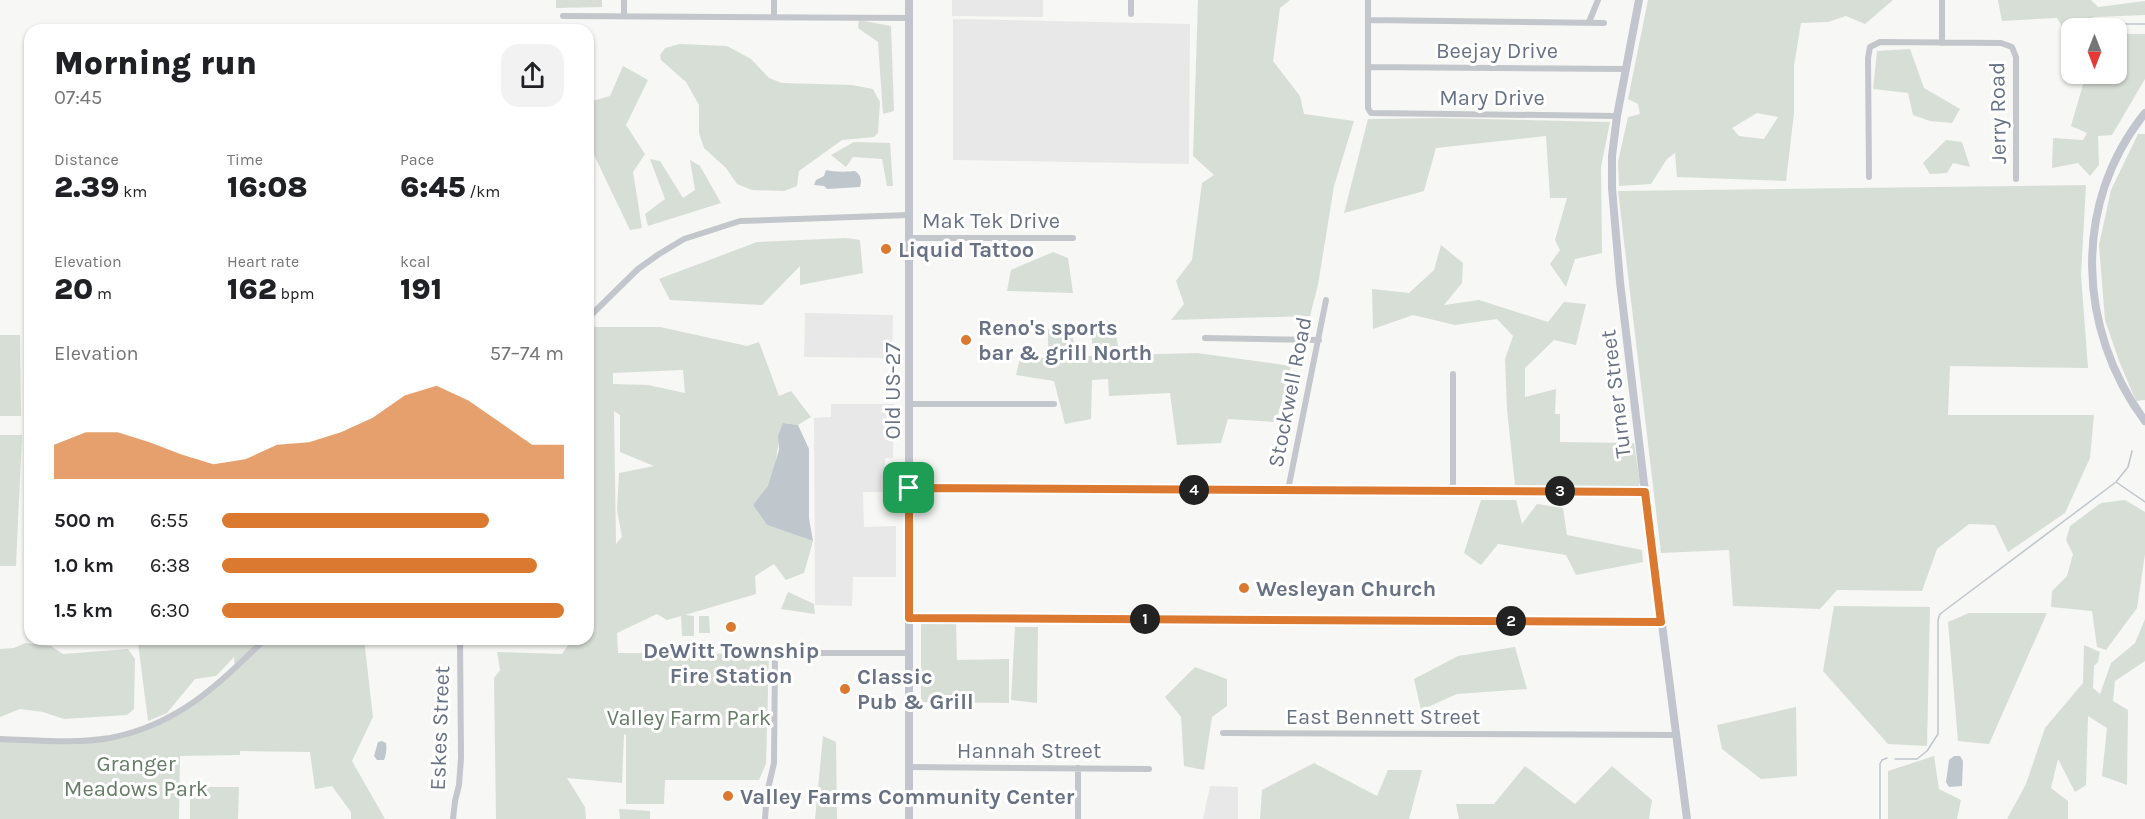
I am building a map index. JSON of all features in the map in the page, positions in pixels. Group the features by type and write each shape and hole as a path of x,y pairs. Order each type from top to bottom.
{"street":[{"path":"624,0 624,16"},
{"path":"774,0 774,16"},
{"name":"Old US-27","path":"909,0 909,819"},
{"path":"1131,0 1131,14"},
{"path":"1368,0 1368,68"},
{"path":"1589,22 1598,0"},
{"name":"Turner Street","path":"1639,0 1617,116 1612,156 1614,224 1645,492 1687,819"},
{"path":"1869,177 1868,58 1870,46 1880,42 1942,43 1942,0"},
{"path":"562,16 909,18"},
{"path":"1368,20 1604,23"},
{"name":"Jerry Road","path":"1942,43 2001,43 2012,47 2016,57 2016,179"},
{"name":"Beejay Drive","path":"1368,68 1626,69"},
{"name":"Mary Drive","path":"1368,68 1369,111 1373,114 1617,116"},
{"path":"2145,113 2130,132 2105,183 2092,238 2094,305 2110,362 2130,401 2145,421"},
{"path":"594,312 638,269 658,254 684,239 740,221 909,215"},
{"name":"Mak Tek Drive","path":"909,238 1073,238"},
{"name":"Stockwell Road","path":"1288,490 1326,300"},
{"path":"1205,338 1319,340"},
{"path":"1453,374 1453,491"},
{"path":"910,404 1054,404"},
{"path":"909,488 1645,492"},
{"path":"909,618 1661,622"},
{"path":"0,739 84,740 109,738 146,728 182,711 208,693 259,645"},
{"name":"Eskes Street","path":"453,819 459,785 460,645"},
{"path":"765,819 767,793 774,763 775,653 908,652"},
{"name":"East Bennett Street","path":"1223,733 1676,735"},
{"name":"Hannah Street","path":"909,767 1149,769"},
{"path":"1078,768 1078,819"}],"shaded area":[{"path":"952,0 1043,0 1043,17 952,16"},
{"path":"953,19 1190,24 1189,164 953,160"},
{"path":"826,170 855,171 859,174 860,187 827,189 824,186 814,185 816,180 824,176"},
{"path":"805,313 893,315 892,358 804,357"},
{"path":"831,404 894,404 893,458 885,458 884,492 863,492 864,527 896,526 896,577 853,577 852,606 815,605 814,418 831,417"},
{"path":"783,423 798,425 809,449 809,518 813,541 767,525 753,505 768,486 779,450 778,436"},
{"path":"378,742 386,743 384,760 377,760 374,756"},
{"path":"1954,756 1960,756 1963,761 1962,786 1949,787 1946,782 1949,760"},
{"path":"1210,786 1238,787 1238,819 1203,819"}],"green space":[{"path":"556,0 602,0 602,7 556,8"},
{"path":"1198,0 1290,0 1280,8 1273,61 1300,96 1304,114 1354,121 1334,186 1318,285 1310,316 1171,320 1184,304 1176,281 1192,260 1202,183 1214,175 1193,156"},
{"path":"1648,0 1893,0 1865,24 1846,16 1828,22 1801,23 1794,66 1794,113 1786,181 1677,177 1675,153 1667,159 1651,184 1619,186 1618,162 1628,117 1640,114 1638,104 1628,99","holes":["1757,113 1778,117 1764,139 1739,136 1732,128"]},
{"path":"1998,0 2091,0 2098,7 2145,1 2145,15 2061,18 2061,25 2057,18 2002,21"},
{"path":"859,20 891,26 894,111 883,114 878,42 858,28"},
{"path":"2127,34 2145,34 2145,79 2112,135 2098,136 2099,165 2090,176 2078,163 2052,168 2053,138 2083,140 2087,133 2071,126 2083,84 2127,84"},
{"path":"680,44 727,46 751,59 769,78 782,83 852,85 873,89 880,102 878,133 874,137 842,140 799,171 797,186 784,191 752,190 737,184 726,168 704,148 699,133 699,105 686,82 661,60 660,55 665,48"},
{"path":"1910,49 1924,88 1960,109 1952,123 1930,121 1913,115 1908,93 1873,89 1877,51"},
{"path":"623,66 648,80 626,125 645,154 633,172 642,228 630,230 594,155 594,101 610,96"},
{"path":"1442,118 1610,122 1601,167 1602,253 1575,259 1566,287 1550,264 1560,250 1555,240 1567,198 1550,198 1546,136 1436,148 1424,191 1344,213 1368,119"},
{"path":"2138,134 2145,134 2145,400 2136,401 2105,320 2099,245 2111,190"},
{"path":"1946,140 1962,142 1970,167 1953,163 1947,173 1930,174 1923,163"},
{"path":"854,142 890,143 893,186 887,186 882,159 853,157 846,167 831,155"},
{"path":"650,159 660,161 683,198 695,190 690,160 700,166 721,203 648,226 645,214 665,199"},
{"path":"2086,185 2081,275 2088,368 1950,366 1948,415 2094,415 2090,458 2065,513 2008,552 1995,525 1969,524 1937,549 1922,591 1837,590 1820,609 1733,606 1729,550 1661,553 1618,191"},
{"path":"846,238 860,240 863,273 800,285 800,266 762,305 670,300 659,279 757,242"},
{"path":"1441,245 1463,263 1462,283 1444,305 1479,300 1548,322 1564,302 1586,304 1576,345 1554,340 1525,368 1525,397 1556,389 1555,414 1560,414 1560,442 1634,443 1640,483 1638,488 1633,490 1518,487 1515,485 1507,410 1505,359 1513,336 1497,319 1455,325 1413,315 1373,329 1372,289 1409,293 1434,270"},
{"path":"1053,252 1068,258 1073,293 1007,291 1011,270"},
{"name":"Valley Farm Park","path":"594,327 660,327 747,346 759,342 779,396 791,391 811,417 798,425 783,423 772,478 767,489 753,505 767,525 813,541 804,573 786,580 774,564 755,576 756,594 685,615 694,616 694,636 682,636 681,616 667,620 657,614 617,633 618,653 769,654 766,764 759,780 665,780 664,804 626,804 626,735 624,734 622,783 567,778 585,807 586,819 496,819 494,678 500,670 497,652 562,654 568,645 594,645","holes":["683,370 685,393 648,385 613,384 613,373","614,411 620,415 620,452 654,466 619,473 617,510 622,537 616,544"]},
{"path":"1048,329 1072,333 1076,356 1048,356"},
{"path":"1092,332 1116,336 1120,355 1197,353 1291,366 1276,422 1228,419 1221,443 1177,445 1170,393 1109,396 1108,379 1092,380 1091,419 1065,424 1054,381 1016,375 1020,359 1092,356"},
{"path":"0,335 20,335 21,416 0,416"},
{"path":"0,435 22,435 16,566 0,566"},
{"path":"1481,500 1516,500 1522,524 1537,504 1563,508 1567,535 1642,550 1643,562 1576,575 1566,555 1498,544 1481,565 1464,553"},
{"path":"2125,500 2145,512 2145,554 2137,608 2106,650 2097,647 2092,611 2051,607 2052,591 2067,576 2073,554 2066,540 2070,526 2101,503"},
{"path":"788,592 814,604 815,614 781,609"},
{"path":"1834,606 1930,607 1927,746 1888,744 1823,671"},
{"path":"1969,613 2047,613 1989,744 1958,741 1948,622"},
{"path":"699,616 709,616 710,633 699,633"},
{"path":"2145,619 2145,661 2115,681 2113,701 2128,710 2127,785 2102,776 2107,728 2088,716 2086,785 2075,792 2058,759 2051,788 2068,801 2068,819 2007,819 2026,784 2045,728 2083,683 2084,645 2100,652 2098,662 2094,666 2093,688 2100,694 2111,663 2135,643"},
{"path":"921,623 956,623 957,660 1009,659 1009,703 921,702"},
{"path":"1015,627 1038,627 1037,703 1011,700"},
{"path":"24,643 51,646 63,654 128,649 135,659 134,709 127,715 64,719 43,712 20,709 0,717 0,649 14,648"},
{"name":"Granger Meadows Park","path":"138,645 365,645 373,717 352,761 385,819 351,819 351,812 332,786 315,789 310,752 240,751 240,755 180,756 179,819 0,819 0,739 84,740 127,733 182,711 235,669 234,657 216,676 195,679 167,713 148,721"},
{"path":"1515,647 1527,689 1457,694 1421,710 1414,679 1458,656"},
{"path":"1195,667 1227,679 1227,706 1212,717 1204,770 1184,766 1181,717 1165,697"},
{"path":"1796,707 1797,776 1761,779 1722,749 1717,725"},
{"path":"823,736 836,742 837,819 815,819"},
{"path":"1934,756 1939,789 1961,800 1957,819 1888,819 1888,771"},
{"path":"1314,763 1377,796 1388,770 1422,770 1409,819 1260,819 1262,790"},
{"path":"1525,766 1575,804 1612,766 1652,800 1649,819 1459,819 1456,804 1494,804"},
{"path":"190,787 239,787 238,819 190,819"},
{"path":"619,809 650,811 650,819 620,819"}],"waterway":[{"path":"2127,24 2145,24"},
{"path":"1895,759 1917,759 1927,751 1938,734 1938,620 1940,614 2116,482 2128,467 2132,451"},
{"path":"2116,482 2145,502"},
{"path":"1880,819 1880,764 1887,758"}],"place":[{"name":"Liquid Tattoo","path":"886,249"},
{"name":"Reno's sports bar & grill North","path":"966,340"},
{"name":"Wesleyan Church","path":"1244,588"},
{"name":"DeWitt Township Fire Station","path":"731,627"},
{"name":"Classic Pub & Grill","path":"845,689"},
{"name":"Valley Farms Community Center","path":"728,796"}],"route":[{"path":"909,488 1645,492 1661,622 909,618 909,488"}]}
